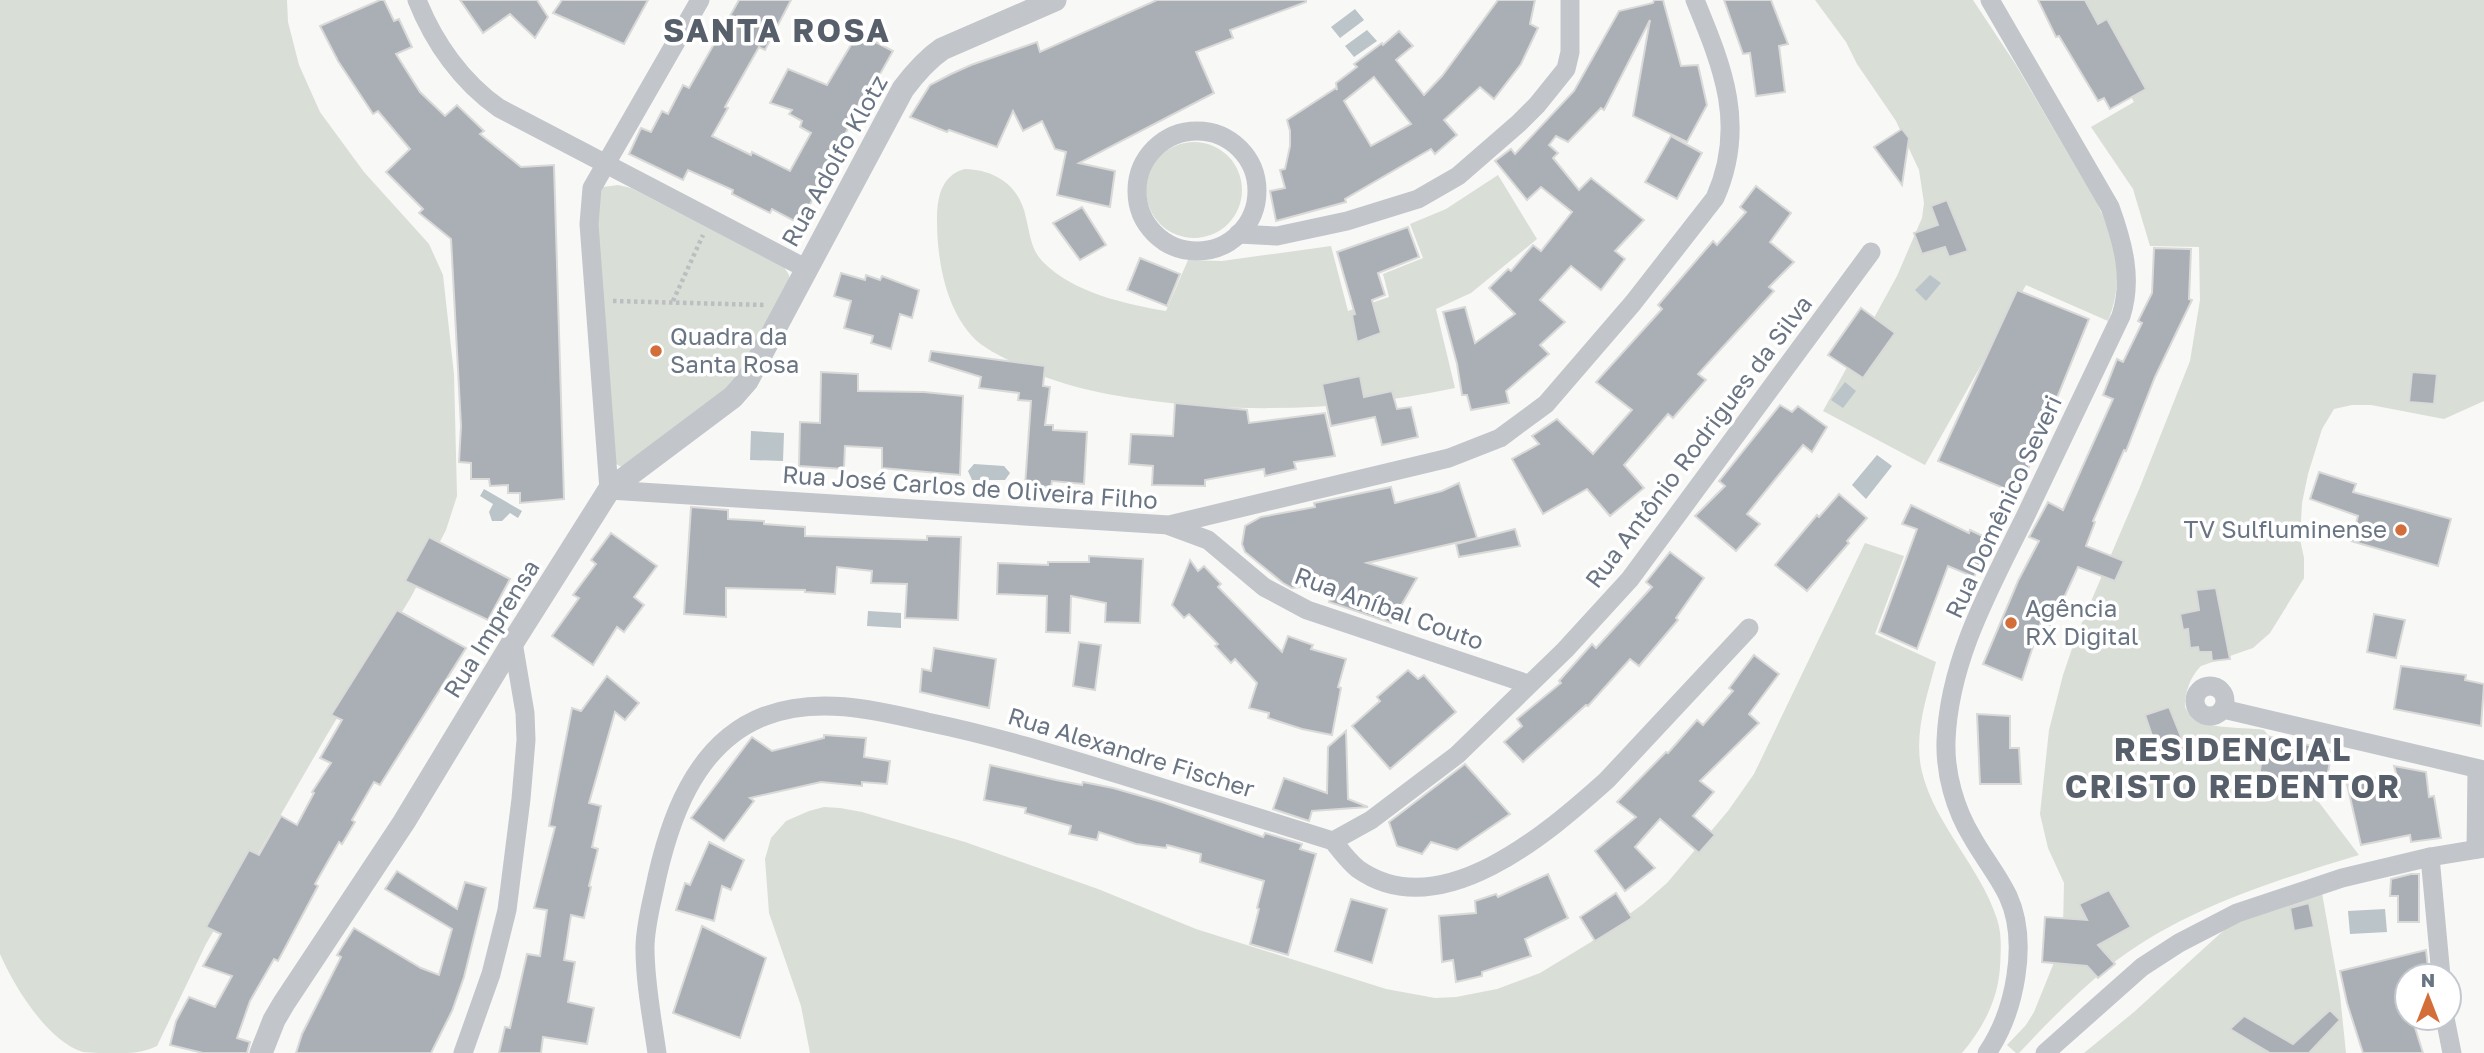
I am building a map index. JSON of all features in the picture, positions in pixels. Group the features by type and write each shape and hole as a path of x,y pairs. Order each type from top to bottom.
{"street":[{"path":"418,0 436,38 457,71 499,108 807,269"},
{"path":"610,490 589,223 592,188 700,0"},
{"name":"Rua Adolfo Klotz","path":"807,269 903,89 928,58 942,48 1055,0"},
{"path":"1238,234 1251,215 1257,192 1253,169 1240,150 1221,136 1199,131 1176,135 1156,147 1143,165 1137,184 1139,205 1153,232 1180,248 1200,250 1220,246 1238,234 1277,236 1347,221 1418,199 1458,176 1528,114 1566,69 1570,52 1570,0"},
{"name":"Rua José Carlos de Oliveira Filho","path":"610,490 1169,525 1449,458 1500,438 1545,404 1633,303 1714,198 1722,181 1731,139 1729,99 1718,60 1695,0"},
{"name":"Rua Domênico Severi","path":"1987,1053 2000,1031 2010,1003 2017,964 2016,925 2008,896 1971,837 1952,792 1946,743 1951,694 1963,654 1992,586 2121,316 2128,278 2120,235 2110,208 1990,0"},
{"name":"Rua Antônio Rodrigues da Silva","path":"1333,841 1371,820 1457,755 1565,650 1648,558 1871,252"},
{"name":"Rua Imprensa","path":"261,1053 284,1003 404,822 513,642 610,490 733,397 747,381 807,269"},
{"name":"Rua Aníbal Couto","path":"1169,525 1208,540 1264,587 1307,610 1528,684"},
{"path":"1333,841 1357,868 1379,879 1401,885 1425,886 1467,878 1508,856 1583,802 1607,780 1749,628"},
{"path":"463,1053 491,974 507,910 526,740 525,713 513,642"},
{"name":"Rua Alexandre Fischer","path":"657,1053 647,985 645,947 647,921 657,873 671,825 685,794 705,761 721,743 739,729 766,716 793,708 841,706 874,710 970,731 1026,745 1333,841"},
{"path":"2045,1053 2142,967 2179,943 2225,919 2342,877 2480,848 2481,770 2223,709"},
{"path":"2430,857 2440,962"},
{"path":"2448,1032 2452,1053"}],"path":[{"path":"692,228 715,239"},
{"path":"673,301 704,234"},
{"path":"608,292 609,301 768,305 763,315"}],"shaded area":[{"path":"0,0 287,0 288,22 299,65 320,112 364,172 429,244 443,275 454,374 457,496 446,530 411,597 328,733 206,944 157,1046 137,1052 83,1052 57,1037 33,1011 0,954"},
{"path":"1815,0 1973,0 2016,65 2097,203 2113,246 2116,290 2108,321 2026,285 1925,465 1823,411 1897,276 1922,218 1924,203 1919,170 1896,121 1857,64 1846,42"},
{"path":"2080,0 2484,0 2484,401 2444,419 2371,405 2334,409 2322,429 2302,503 2300,539 2304,578 2270,633 2253,648 2201,666 2187,690 2185,707 2199,721 2264,730 2359,855 2260,887 2164,930 2107,968 2016,1053 2007,1045 2034,1012 2055,960 2063,928 2064,883 2048,848 2040,814 2049,730 2077,634 2190,361 2200,300 2199,247 2150,246 2133,189 2091,127 2134,102"},
{"path":"1355,9 1364,20 1340,38 1331,27"},
{"path":"1367,30 1377,41 1354,57 1345,46"},
{"path":"1194,142 1212,146 1228,156 1238,172 1242,190 1238,208 1228,224 1212,234 1194,238 1176,234 1160,224 1150,208 1146,190 1150,172 1160,156 1176,146"},
{"path":"965,169 987,173 1005,182 1012,189 1023,207 1036,252 1056,273 1101,296 1166,311 1188,260 1222,261 1331,246 1348,311 1389,297 1383,274 1423,258 1410,224 1446,209 1498,175 1537,239 1471,293 1436,309 1455,388 1380,401 1305,407 1229,407 1153,401 1065,384 1032,372 992,351 971,335 949,296 937,235 938,204 942,188 950,176"},
{"path":"618,185 631,188 784,267 789,275 790,285 734,388 622,467 616,464 596,201 603,187"},
{"path":"1930,275 1941,283 1926,301 1915,290"},
{"path":"1845,382 1856,391 1843,408 1831,400"},
{"path":"751,431 784,433 783,461 750,460"},
{"path":"1877,455 1892,466 1866,499 1852,485"},
{"path":"974,464 1004,466 1010,473 1005,480 972,480 968,471"},
{"path":"484,489 522,511 518,518 510,513 502,521 492,521 489,512 493,504 480,496"},
{"path":"1865,543 1904,556 1875,634 1936,662 1920,730 1922,772 1937,810 1990,900 1999,925 2001,955 1993,1002 1977,1034 1962,1053 810,1053 801,1006 769,913 765,859 771,838 786,821 824,807 862,812 965,842 1098,889 1196,929 1386,989 1435,998 1456,997 1497,989 1540,973 1591,942 1643,904 1667,883 1728,811 1754,774"},
{"path":"868,611 901,613 901,628 867,626"},
{"path":"2322,893 2340,995 2346,1053 2084,1053 2134,1012 2234,921"},
{"path":"2385,909 2387,932 2350,934 2348,911"}],"building":[{"path":"384,0 394,21 399,19 412,47 396,54 420,92 445,116 457,105 484,131 480,134 521,167 554,165 564,499 520,503 520,493 508,493 508,485 490,486 489,479 471,479 471,463 459,462 461,426 451,239 419,213 423,209 386,172 410,149 378,111 373,114 338,61 320,26"},
{"path":"460,0 537,0 548,17 535,38 510,14 483,33"},
{"path":"562,0 648,0 624,44 553,13"},
{"path":"739,0 791,0 765,50 759,47 712,136 790,171 811,133 800,127 802,121 789,114 792,110 770,103 788,69 827,85 858,33 893,51 866,99 862,97 800,224 772,209 770,213 732,194 733,190 688,170 683,180 629,154 641,128 651,132 662,111 668,114 683,85 689,88"},
{"path":"1157,0 1306,2 1230,30 1233,38 1196,52 1214,93 1079,163 1115,171 1110,207 1057,195 1066,152 1055,149 1042,121 1023,131 1013,111 997,147 949,130 947,132 910,117 930,85 951,74 1037,42 1040,52"},
{"path":"1498,0 1535,0 1530,24 1538,28 1521,64 1494,99 1480,87 1444,120 1457,135 1435,154 1431,149 1345,199 1346,202 1276,221 1270,191 1285,188 1280,170 1285,169 1290,146 1287,120 1336,88 1337,90 1336,83 1357,67 1354,64 1399,31 1413,46 1396,60 1424,95 1442,76","holes":["1374,77 1411,124 1371,146 1344,101"]},
{"path":"1654,0 1663,0 1681,66 1698,65 1707,105 1687,142 1633,116 1650,20 1604,110 1601,108 1568,142 1556,136 1549,145 1558,153 1553,158 1579,190 1591,178 1644,220 1615,251 1625,259 1601,290 1571,266 1540,300 1565,322 1540,345 1549,354 1506,391 1509,403 1471,410 1467,395 1462,395 1443,312 1465,307 1475,343 1515,314 1489,288 1508,269 1511,271 1533,245 1541,251 1572,212 1541,187 1527,200 1495,161 1511,149 1515,154 1574,91 1619,11 1653,3"},
{"path":"1724,0 1771,0 1788,44 1779,46 1785,92 1756,96 1750,53 1743,54"},
{"path":"2038,0 2085,0 2098,24 2107,19 2146,89 2110,109 2104,98 2098,101 2059,36 2056,37"},
{"path":"1902,129 1909,138 1902,185 1874,147"},
{"path":"1671,136 1702,153 1677,199 1645,182"},
{"path":"1756,186 1791,213 1770,242 1794,262 1769,287 1774,291 1698,374 1706,380 1673,418 1668,414 1624,465 1644,488 1610,516 1587,489 1543,514 1512,459 1539,444 1532,436 1557,419 1593,454 1632,410 1596,382 1662,309 1658,305 1713,241 1717,245 1746,212 1740,207"},
{"path":"1947,200 1968,251 1949,257 1945,247 1922,254 1914,233 1938,225 1931,206"},
{"path":"1082,207 1106,245 1080,260 1053,223"},
{"path":"1408,227 1419,257 1378,273 1385,295 1372,300 1381,333 1357,342 1352,315 1355,314 1337,252"},
{"path":"2154,248 2191,249 2189,299 2192,300 2155,377 2126,451 2124,450 2093,521 2095,522 2086,546 2124,561 2115,581 2078,567 2062,602 2059,600 2050,625 2041,622 2022,680 1983,664 2018,581 2039,541 2029,537 2048,502 2063,510 2113,399 2103,395 2117,359 2123,362 2142,323 2138,321 2152,293"},
{"path":"1140,258 1180,274 1167,306 1127,290"},
{"path":"841,273 865,280 866,275 880,280 882,276 919,290 912,318 900,314 891,349 871,343 873,336 844,328 851,301 834,296"},
{"path":"2017,290 2089,319 2018,494 1938,461"},
{"path":"1861,308 1895,333 1863,378 1828,355"},
{"path":"931,351 1045,366 1043,386 1050,387 1045,425 1053,425 1053,430 1087,432 1084,484 1052,481 1051,487 1025,486 1031,401 1018,400 1019,393 979,388 981,377 929,361"},
{"path":"821,372 858,374 858,391 924,392 963,396 960,475 882,468 882,448 845,446 844,469 799,466 800,422 820,423"},
{"path":"2412,372 2437,374 2434,404 2409,402"},
{"path":"1360,376 1364,397 1392,391 1397,409 1411,407 1418,437 1382,445 1375,417 1331,426 1322,384"},
{"path":"1175,403 1247,410 1249,423 1325,413 1335,456 1294,462 1296,469 1265,476 1264,469 1205,480 1205,486 1152,485 1153,466 1129,464 1131,434 1173,436"},
{"path":"1780,405 1792,412 1798,406 1827,427 1812,452 1803,445 1747,514 1760,524 1736,551 1695,516 1725,486 1719,481"},
{"name":"TV Sulfluminense","path":"2319,472 2356,484 2353,492 2451,519 2438,566 2351,541 2358,516 2310,499"},
{"path":"1459,483 1477,538 1367,563 1417,578 1391,623 1329,602 1337,583 1292,588 1245,552 1242,544 1245,526 1261,517 1315,507 1314,503 1391,487 1395,503 1442,491"},
{"path":"1839,494 1867,518 1807,591 1775,565 1817,515 1819,517"},
{"path":"1911,505 1969,533 1970,530 1991,540 1974,577 1948,566 1917,649 1879,632 1917,529 1902,524"},
{"path":"691,507 728,510 728,519 805,527 805,536 927,540 927,536 961,537 958,620 905,618 907,584 871,583 872,571 837,567 835,594 805,590 726,588 726,617 684,614"},
{"path":"1515,529 1520,546 1459,557 1456,544"},
{"path":"611,533 657,566 634,597 644,605 624,632 617,627 593,665 552,636 579,598 573,595 596,564 591,560"},
{"path":"429,537 510,579 488,620 405,581"},
{"path":"1670,552 1704,578 1676,618 1678,620 1639,666 1630,659 1588,706 1523,762 1504,742 1522,726 1517,719 1561,683 1559,681 1592,644 1596,648 1652,587 1646,582"},
{"path":"1089,556 1143,559 1140,623 1105,622 1106,603 1071,596 1070,633 1046,632 1047,596 997,594 998,563 1048,565 1048,562 1089,562"},
{"path":"1190,560 1198,571 1204,566 1221,584 1218,587 1282,652 1288,636 1313,645 1311,649 1346,659 1338,687 1341,688 1332,735 1268,718 1269,713 1249,708 1257,683 1235,659 1231,663 1215,646 1218,644 1189,614 1184,618 1172,605"},
{"path":"2216,588 2230,659 2212,661 2211,652 2199,652 2198,647 2190,648 2188,629 2183,630 2180,614 2199,610 2196,590"},
{"path":"397,610 466,648 380,785 374,782 352,820 355,822 342,844 339,842 315,884 318,886 278,961 274,959 250,1001 237,1038 250,1042 247,1053 203,1053 170,1045 176,1021 189,997 215,1007 232,976 203,966 221,934 206,927 249,850 259,855 281,816 297,825 314,793 312,792 331,763 320,758 342,720 331,715"},
{"path":"2374,614 2405,620 2396,658 2367,652"},
{"path":"1079,642 1101,645 1095,690 1073,686"},
{"path":"934,648 996,659 989,708 920,692 922,669 931,671"},
{"path":"1754,655 1779,674 1749,714 1759,723 1700,781 1714,792 1693,816 1715,835 1699,853 1660,819 1635,847 1655,868 1625,891 1595,851 1636,817 1617,802 1666,752 1668,753 1697,720 1703,725 1733,691 1729,688"},
{"path":"2401,666 2466,675 2465,680 2484,684 2481,726 2394,709"},
{"path":"1408,670 1418,679 1424,675 1456,712 1390,769 1352,726 1380,701 1377,697"},
{"path":"607,676 639,703 625,720 615,712 589,803 601,806 592,847 598,849 589,886 591,887 584,918 571,915 564,960 575,962 568,1002 594,1008 587,1044 543,1037 541,1053 499,1053 505,1027 510,1028 527,954 540,956 547,910 534,908 555,827 549,826 572,708 581,711"},
{"path":"2169,707 2188,754 2161,762 2145,715"},
{"path":"1977,714 2010,716 2010,748 2019,748 2021,784 1980,784"},
{"path":"1346,731 1348,799 1368,807 1312,811 1309,821 1273,809 1284,778 1327,793 1328,747"},
{"path":"824,735 866,738 864,757 890,761 887,784 862,782 862,786 821,782 750,798 754,801 724,841 691,818 752,737 772,751 824,738"},
{"path":"2266,736 2332,750 2326,784 2281,776 2279,785 2258,781"},
{"path":"1465,764 1510,814 1457,850 1431,842 1422,854 1397,846 1389,822"},
{"path":"990,765 1082,785 1083,782 1113,788 1263,837 1265,833 1302,844 1300,849 1316,854 1288,955 1250,944 1264,881 1200,862 1201,854 1167,845 1166,848 1136,844 1099,832 1097,840 1069,834 1071,826 1025,813 1026,808 984,800"},
{"path":"2394,766 2426,772 2429,797 2434,796 2441,838 2411,842 2410,835 2361,845 2347,784 2396,773"},
{"path":"709,842 744,860 731,890 722,886 714,921 676,910 685,883 690,885"},
{"path":"397,871 457,909 465,882 486,888 464,977 452,1011 431,1053 296,1053 302,1034 341,957 337,955 354,928 421,968 439,975 452,929 385,889"},
{"path":"1548,874 1568,918 1525,939 1531,956 1482,972 1482,976 1456,982 1453,960 1442,962 1439,916 1476,913 1475,901 1496,894 1498,897"},
{"path":"2419,874 2419,922 2398,922 2398,896 2390,896 2391,879"},
{"path":"2109,890 2131,927 2098,945 2115,964 2098,978 2087,966 2042,962 2045,917 2087,920 2079,904"},
{"path":"1616,893 1632,918 1595,941 1580,917"},
{"path":"1351,899 1387,909 1372,963 1335,951"},
{"path":"2309,903 2314,927 2294,931 2290,908"},
{"path":"702,926 766,958 740,1038 673,1013"},
{"path":"2426,950 2427,962 2393,962 2393,1032 2416,1032 2423,1053 2363,1053 2340,971"},
{"path":"2330,1010 2340,1020 2309,1053 2270,1053 2230,1029 2244,1016 2293,1044"}],"place":[{"name":"Quadra da Santa Rosa","path":"656,351"},
{"name":"TV Sulfluminense","path":"2401,530"},
{"name":"Agência RX Digital","path":"2011,623"}],"district":[{"name":"SANTA ROSA","path":"777,31"},
{"name":"RESIDENCIAL CRISTO REDENTOR","path":"2233,768"}]}
